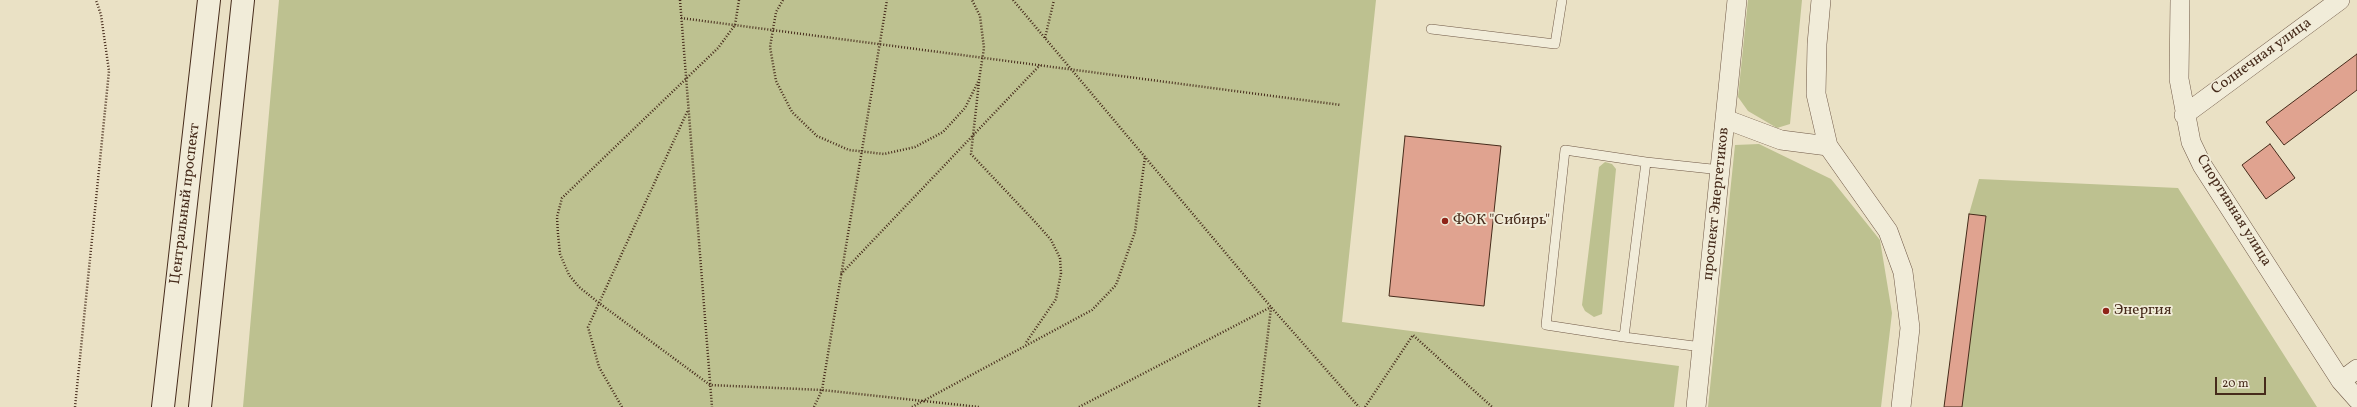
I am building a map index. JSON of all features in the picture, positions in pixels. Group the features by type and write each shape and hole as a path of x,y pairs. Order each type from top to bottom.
{"main road":[{"name":"Центральный проспект","path":"163,407 210,0"},
{"path":"200,407 243,0"}],"street":[{"name":"проспект Энергетиков","path":"1696,407 1737,0"},
{"path":"1821,0 1817,44 1816,94 1828,146 1888,231 1903,272 1910,328 1901,407"},
{"name":"Спортивная улица","path":"2180,0 2179,79 2184,115 2191,142 2202,165 2341,381 2357,398"},
{"name":"Солнечная улица","path":"2184,115 2340,0"},
{"path":"1725,119 1781,140 1828,146"},
{"path":"2341,381 2357,369"}],"lane":[{"path":"1431,29 1555,44 1562,0"},
{"path":"1702,347 1546,325 1565,150 1646,162 1720,170"},
{"path":"1624,337 1646,162"}],"path":[{"path":"75,407 109,71 101,15 96,0"},
{"path":"680,0 712,407"},
{"path":"739,0 735,25 718,48 562,198 558,217 560,254 569,275 578,286 599,303 710,385 822,390 979,407"},
{"path":"783,0 776,12 770,47 776,81 792,112 817,136 849,150 884,154 915,147 943,132 965,108 979,80"},
{"path":"814,407 822,390 887,0"},
{"path":"972,0 980,16 984,48 971,137 971,154 1051,240 1060,258 1061,280 1056,299 1023,346"},
{"path":"1013,0 1271,307 1359,407"},
{"path":"1045,38 1054,0"},
{"path":"681,18 1341,105"},
{"path":"841,275 1040,65"},
{"path":"622,407 599,367 588,326 688,110"},
{"path":"912,407 1092,310 1116,285 1135,232 1145,157"},
{"path":"1079,407 1271,307"},
{"path":"1259,407 1271,307"},
{"path":"1365,407 1413,335 1492,407"}],"green space":[{"path":"279,0 1376,0 1342,322 1679,366 1674,407 243,407"},
{"path":"1748,0 1802,0 1790,124 1777,128 1748,111 1738,97"},
{"path":"1759,144 1831,179 1880,240 1892,313 1881,407 1708,407 1735,145"},
{"path":"1605,162 1612,164 1616,169 1602,314 1594,317 1585,311 1582,305 1599,167"},
{"name":"Энергия","path":"1979,179 2178,188 2317,407 1944,407 1969,214"}],"building":[{"path":"2357,54 2357,90 2284,145 2266,122"},
{"name":"ФОК \"Сибирь\"","path":"1405,136 1501,146 1484,306 1389,296"},
{"path":"2270,144 2295,178 2266,199 2242,165"},
{"path":"1969,214 1986,216 1962,407 1944,407"}],"place":[{"name":"ФОК \"Сибирь\"","path":"1445,221"},
{"name":"Энергия","path":"2106,311"}]}
